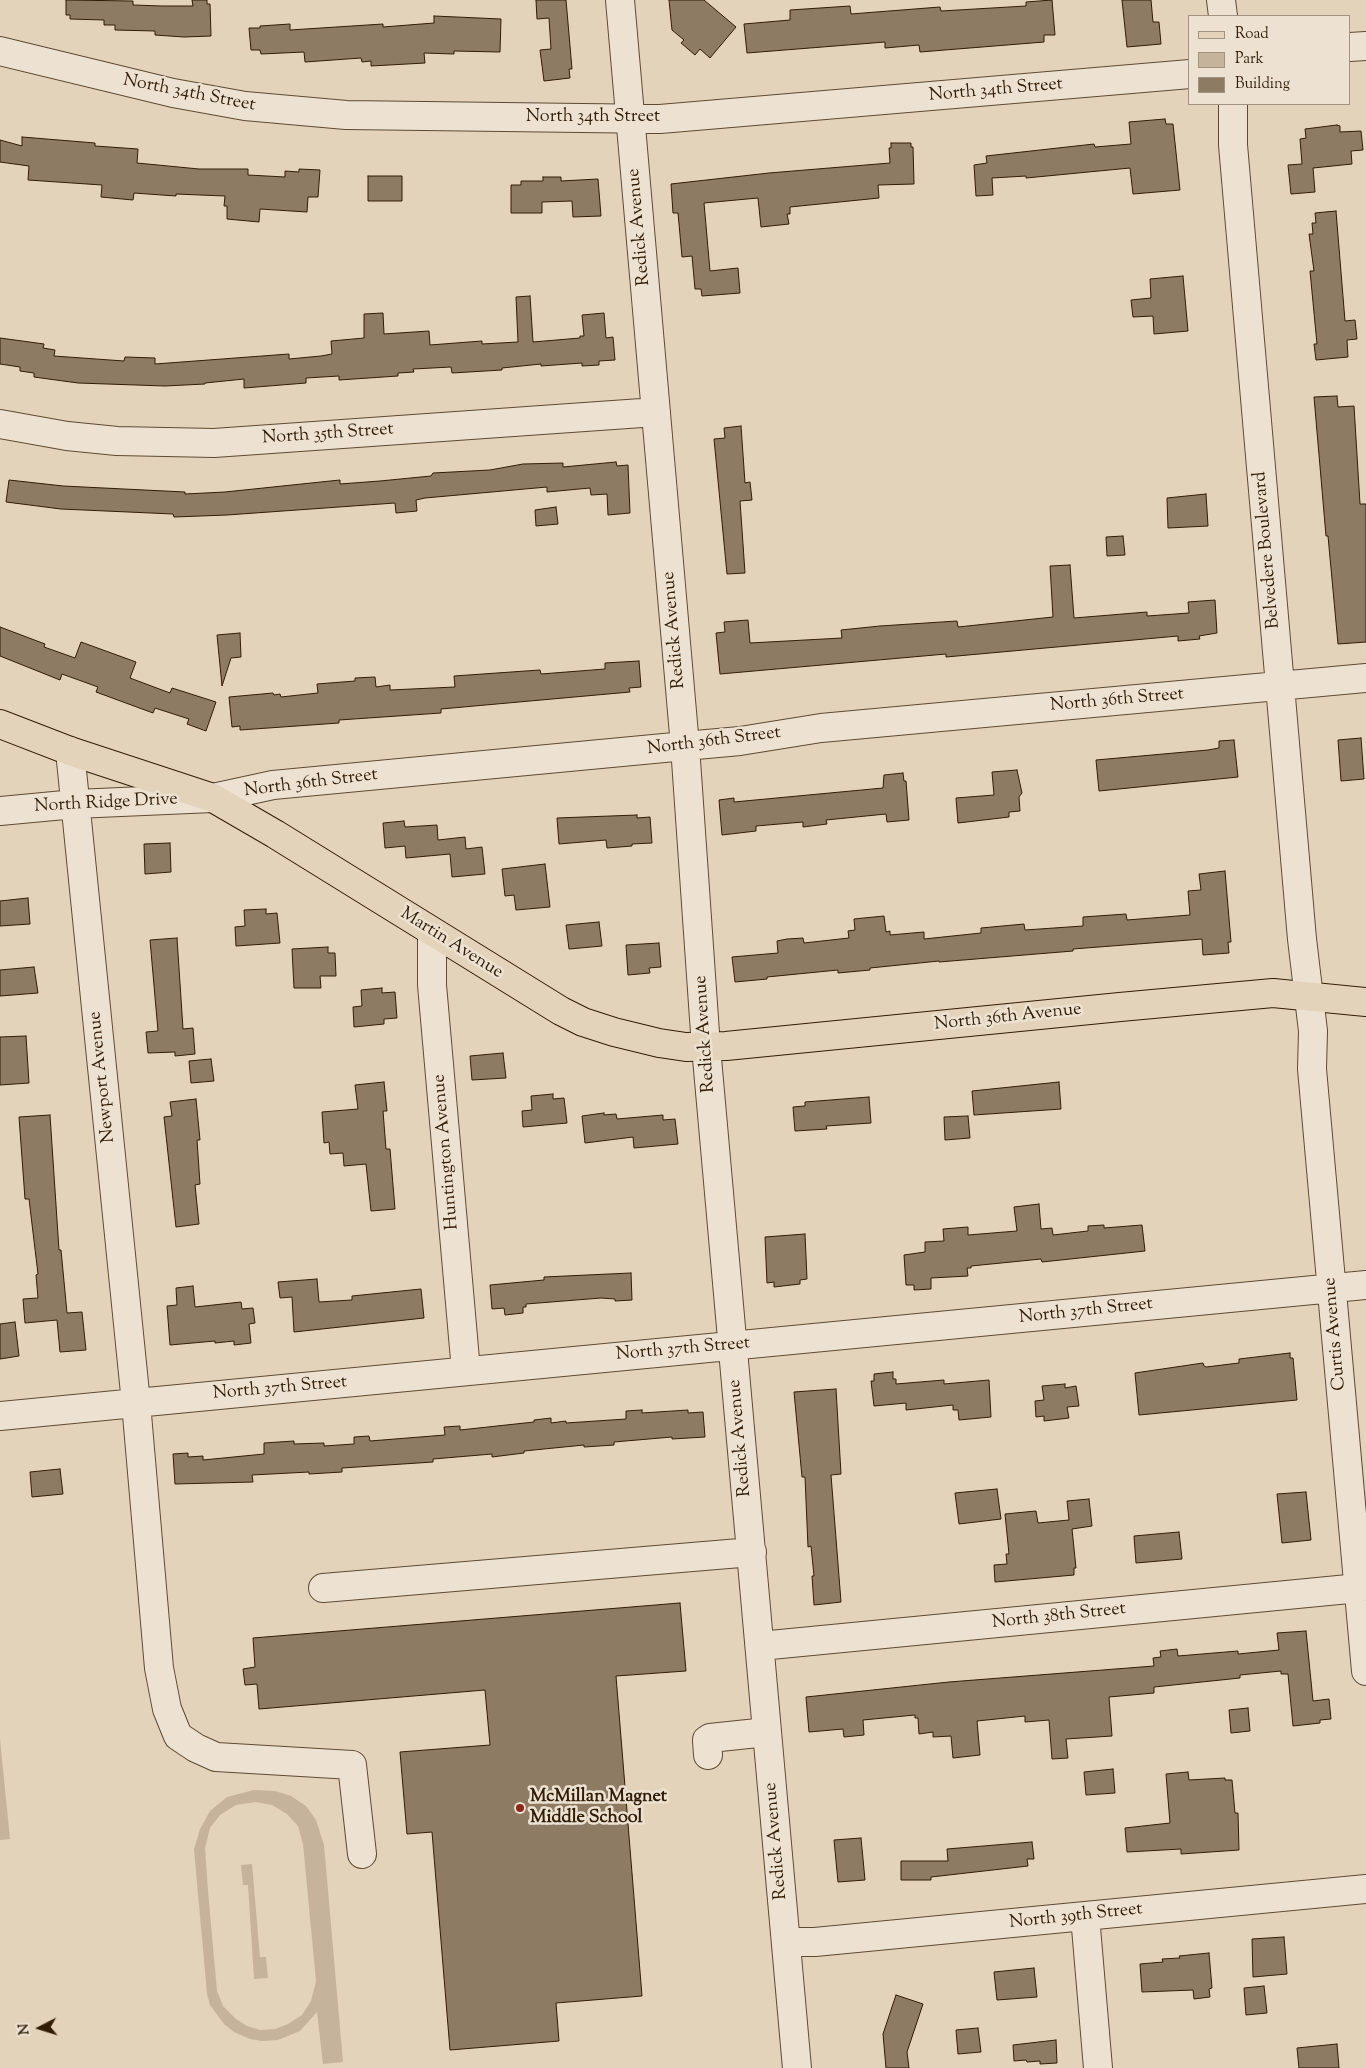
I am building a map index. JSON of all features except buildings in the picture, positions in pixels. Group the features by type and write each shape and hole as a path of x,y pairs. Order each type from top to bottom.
{"main road":[{"path":"0,724 70,751 212,798"},
{"name":"Martin Avenue","path":"212,798 275,834 432,933 561,1011 584,1022 659,1044 706,1047"},
{"name":"North 36th Avenue","path":"706,1047 1273,993 1366,1002"}],"street":[{"name":"Redick Avenue","path":"620,0 685,746 706,1047 786,1942 792,2067"},
{"path":"1221,0 1222,15"},
{"path":"1351,47 1366,46"},
{"name":"North 34th Street","path":"0,52 172,93 245,106 346,115 660,119 1188,74"},
{"name":"Belvedere Boulevard","path":"1232,105 1234,155 1302,939 1309,997"},
{"name":"North 35th Street","path":"0,424 67,436 117,441 214,443 656,412"},
{"name":"North 36th Street","path":"212,798 273,785 685,746 821,728 1366,678"},
{"name":"Newport Avenue","path":"70,751 136,1403 159,1668 167,1709 178,1736 216,1758 352,1765 362,1854"},
{"name":"North Ridge Drive","path":"0,811 75,804 212,798"},
{"name":"Huntington Avenue","path":"432,933 432,985 466,1371"},
{"name":"Curtis Avenue","path":"1309,997 1313,1031 1312,1069 1366,1671"},
{"name":"North 37th Street","path":"0,1416 1366,1285"},
{"path":"323,1588 752,1552"},
{"name":"North 38th Street","path":"760,1646 1359,1588"},
{"path":"708,1755 707,1740 710,1738 767,1732"},
{"name":"North 39th Street","path":"786,1942 816,1942 1366,1889"},
{"path":"1085,1916 1098,2068"}],"green space":[{"path":"0,1739 10,1839 0,1840"},
{"path":"254,1790 275,1791 291,1796 306,1806 316,1820 324,1845 343,2062 323,2064 317,2012 300,2031 278,2040 262,2041 250,2039 234,2032 224,2024 210,2005 207,1994 194,1849 200,1829 210,1811 227,1797","holes":["256,1802 272,1805 287,1814 298,1826 303,1844 316,1981 311,2001 302,2015 288,2024 275,2029 260,2030 247,2026 236,2019 223,2006 217,1991 205,1848 210,1828 220,1815 236,1805"]},
{"path":"252,1864 260,1957 266,1957 268,1978 254,1979 248,1885 243,1885 241,1865"}],"place":[{"name":"McMillan Magnet Middle School","path":"520,1808"}]}
